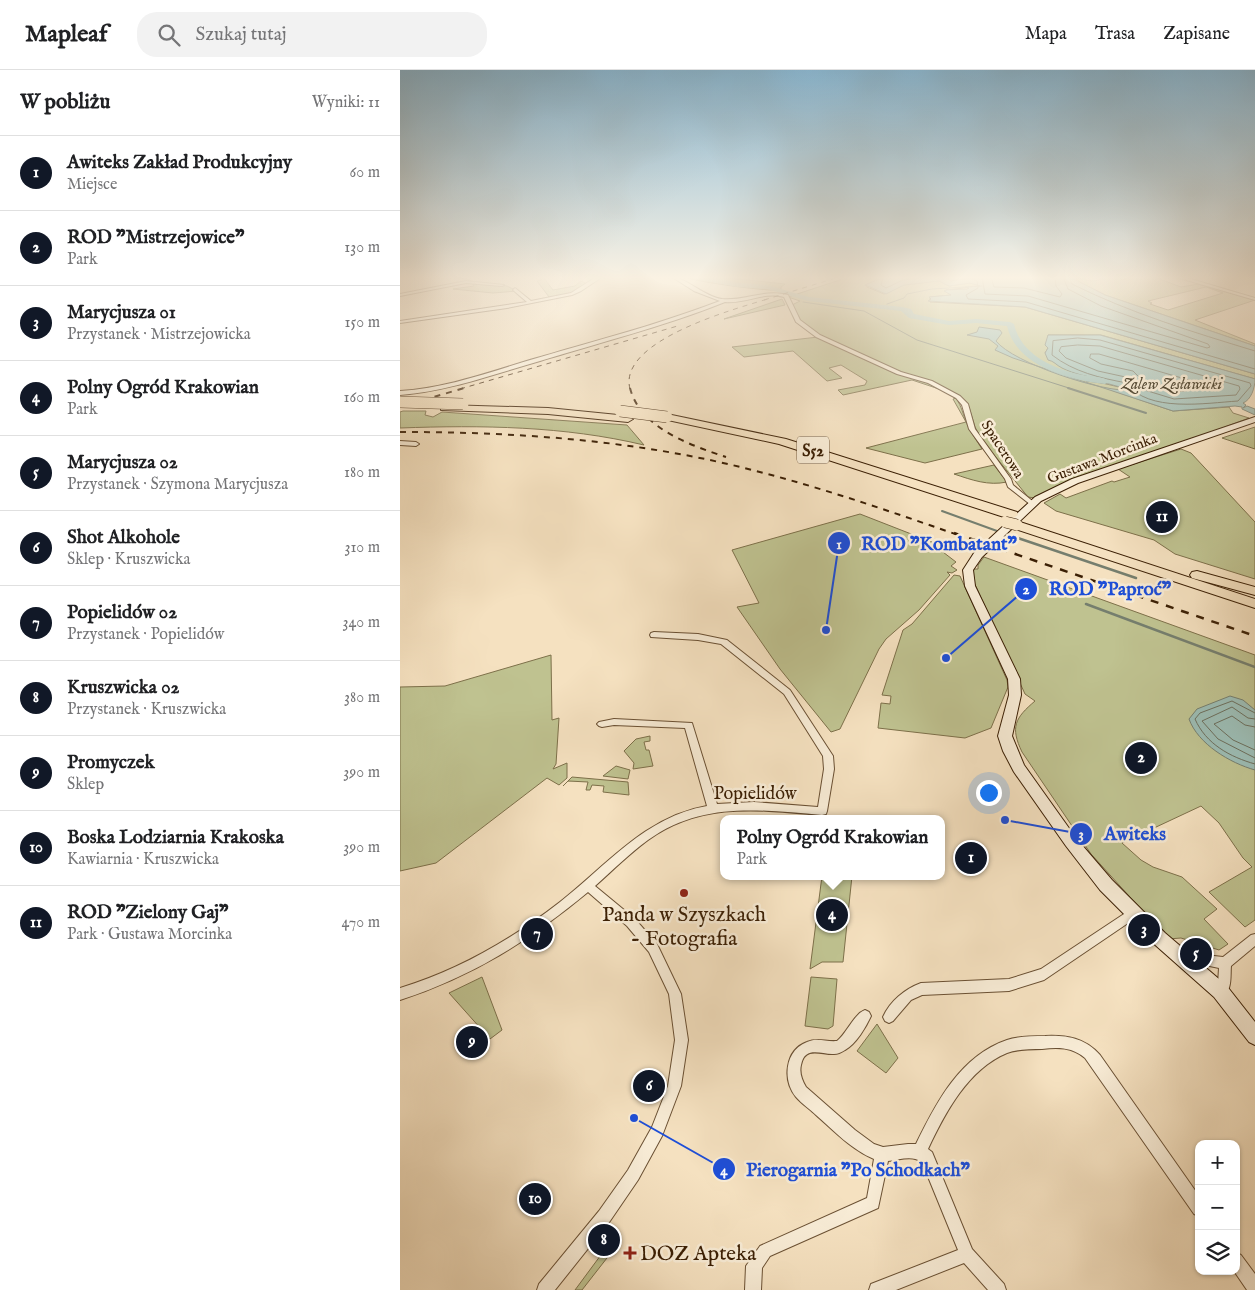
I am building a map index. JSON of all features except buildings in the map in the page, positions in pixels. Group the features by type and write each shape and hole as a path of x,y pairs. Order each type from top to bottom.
{"highway":[{"name":"S52","path":"400,402 554,406 727,428 791,444 1015,520 1180,581 1255,604"},
{"name":"S52","path":"400,407 624,415"},
{"name":"S52","path":"1015,520 1255,592"}],"street":[{"path":"400,393 432,390 627,334"},
{"name":"Spacerowa","path":"815,334 899,373 948,390 965,404 972,429 1008,479 1010,486 1033,504"},
{"name":"Gustawa Morcinka","path":"1133,914 1079,853 1010,751 1005,731 1015,695 1015,685 1004,656 969,583 968,570 978,555 1033,504 1075,481 1255,419"},
{"path":"400,443 416,444"},
{"name":"Popielidów","path":"400,994 421,987 494,953 538,926 588,886 619,855 650,832 686,815 713,808 760,807 822,812 829,769 828,756 792,698 732,646 711,639 654,636"},
{"path":"602,724 614,722 689,725 713,808"},
{"path":"545,1290 622,1194 641,1165 666,1115 674,1090 679,1062 680,1037 677,1002 667,973 653,948 641,932 588,886"},
{"path":"889,1017 907,996 921,988 1009,985 1044,974 1133,914 1220,991 1255,1036"},
{"path":"1191,964 1205,960 1225,963 1255,939"},
{"path":"1220,991 1224,986 1225,963"},
{"path":"865,1016 846,1042 837,1047 817,1045 799,1055 795,1061 793,1077 801,1092 868,1148 882,1154 913,1149 927,1156 967,1254 998,1290"},
{"path":"920,1151 950,1096 968,1074 994,1052 1008,1047 1027,1044 1072,1042 1086,1049 1095,1060 1195,1203"},
{"path":"753,1290 754,1266 765,1252 873,1203 882,1154"},
{"path":"877,1290 967,1254"},
{"path":"1240,1266 1255,1288"}],"green space":[{"path":"817,334 1117,334 1255,374 1255,379 1101,335 1048,335 1048,348 1045,353 1057,364 1086,376 1102,379 1089,380 1132,390 1111,390 1173,411 1229,407 1233,413 1249,418 1035,498 1028,497 982,440 975,427 969,407 960,396 931,381 900,372"},
{"path":"1220,334 1230,334 1255,344 1255,346"},
{"path":"818,337 871,361 929,382 942,390 912,380 843,395 838,390 865,385 867,381 841,365 829,368 842,378 827,381 793,351 744,357 732,347"},
{"path":"956,398 969,427 982,449 925,463 866,448 966,422 953,399"},
{"path":"426,411 425,415 433,417 442,412 627,425 644,445 553,430 492,427 400,428 400,412"},
{"path":"1255,427 1255,449 1222,438"},
{"path":"1181,449 1191,453 1255,522 1255,579 1175,554 1154,540 1056,511 1044,503 1060,494 1066,498 1112,481 1130,477 1118,469"},
{"path":"994,465 1007,482 987,483 954,474"},
{"path":"860,514 942,546 939,549 956,562 951,566 957,570 952,573 947,572 950,575 919,610 886,639 879,649 840,729 831,732 780,669 737,607 759,603 732,550"},
{"path":"984,557 1255,655 1255,920 1245,927 1209,892 1252,867 1243,858 1219,823 1201,806 1122,843 1141,860 1153,867 1182,877 1217,909 1204,919 1228,944 1219,950 1181,938 1168,939 1091,854 1022,752 1016,736 1016,724 1023,713 1035,701 1025,694 972,578 974,569 978,569 978,565"},
{"path":"954,575 960,576 1007,680 1008,687 991,728 965,738 878,728 881,703 890,704 891,696 882,695 903,630 912,624"},
{"path":"551,655 552,720 559,718 556,764 553,769 567,763 567,778 559,785 547,778 436,863 400,871 400,687 445,686"},
{"path":"650,736 650,741 644,742 646,750 649,750 653,766 633,769 634,763 624,751 636,739"},
{"path":"616,766 630,770 628,779 603,776"},
{"path":"572,777 628,782 629,795 603,792 604,786 592,785 590,790 586,790 588,782 568,781"},
{"path":"821,880 852,880 843,962 822,962 810,969"},
{"path":"482,977 502,1030 490,1039 449,993"},
{"path":"811,977 837,979 833,1026 828,1029 805,1026"},
{"path":"877,1024 898,1058 886,1073 857,1051"},
{"path":"609,1244 614,1249 582,1290 575,1290"}],"water":[{"path":"1001,334 996,341 1006,350 1037,366 995,350 998,346 989,339 967,335"},
{"path":"1117,334 1220,334 1255,346 1255,374"},
{"name":"Zalew Zesławicki","path":"1048,335 1100,335 1255,379 1252,393 1243,403 1246,405 1243,408 1247,406 1255,409 1255,415 1242,409 1242,407 1235,406 1173,411 1095,385 1118,390 1131,390 1109,384 1086,381 1101,379 1071,372 1048,360 1045,353 1048,348 1045,345"},
{"path":"1037,366 1095,385 1081,382"},
{"path":"1230,696 1243,700 1255,710 1255,770 1235,763 1216,751 1200,737 1189,719 1197,709"}],"waterway":[{"path":"906,334 917,340 1072,389"},
{"path":"1012,334 1021,348 1032,357 1047,365 1078,377 1105,381"},
{"path":"1068,388 1146,413"},
{"path":"942,511 997,531"},
{"path":"1008,535 1006,534 1136,578"},
{"path":"1086,604 1255,667"}],"railway":[{"path":"460,389 650,334"},
{"path":"630,388 631,371 642,356 660,341 674,334"},
{"path":"400,407 464,388"},
{"path":"630,388 644,414 655,424 668,433 697,447 726,457"},
{"path":"400,432 476,433 591,441 705,459 801,483 958,535"},
{"path":"954,533 1255,636"}],"place":[{"name":"ROD \"Zielony Gaj\"","path":"1162,517"},
{"name":"ROD \"Kombatant\"","path":"826,630"},
{"name":"ROD \"Paproć\"","path":"946,658"},
{"name":"ROD \"Mistrzejowice\"","path":"1141,758"},
{"name":"Awiteks","path":"1005,820"},
{"name":"Awiteks Zakład Produkcyjny","path":"971,858"},
{"name":"Panda w Szyszkach - Fotografia","path":"684,893"},
{"name":"Polny Ogród Krakowian","path":"832,915"},
{"name":"Marycjusza 01","path":"1144,930"},
{"name":"Popielidów 02","path":"537,934"},
{"name":"Marycjusza 02","path":"1196,954"},
{"name":"Promyczek","path":"472,1042"},
{"name":"Shot Alkohole","path":"649,1086"},
{"name":"Pierogarnia \"Po Schodkach\"","path":"634,1118"},
{"name":"Boska Lodziarnia Krakoska","path":"535,1199"},
{"name":"Kruszwicka 02","path":"604,1240"},
{"name":"DOZ Apteka","path":"630,1253"}]}
